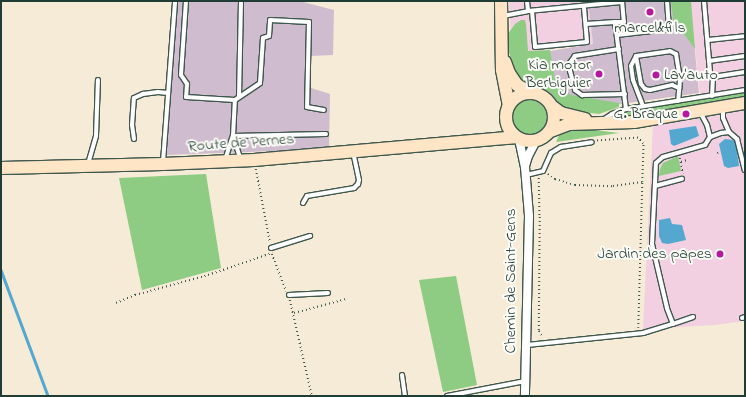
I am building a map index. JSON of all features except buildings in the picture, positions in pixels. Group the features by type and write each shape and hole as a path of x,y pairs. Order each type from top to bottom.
{"main road":[{"path":"501,1 503,81 509,105 506,119 509,129 517,138 527,142 536,141 547,136 551,131 555,117 553,107"},
{"path":"502,54 513,80 517,85 531,93 544,97 561,113 572,117 600,122"},
{"path":"509,105 516,97 531,93"},
{"path":"551,131 569,124 634,122 700,112 745,103"},
{"path":"483,139 506,119"},
{"name":"Route de Pernes","path":"1,168 254,160 483,139 517,138"}],"street":[{"name":"Chemin de Saint-Gens","path":"517,138 525,167"},
{"name":"Chemin de Saint-Gens","path":"525,396 530,240 525,167 528,156 536,141"}],"lane":[{"path":"163,164 175,1"},
{"path":"186,1 181,75 187,84 186,97 235,100 260,83 262,38 269,36 270,20 309,22 307,107 324,110"},
{"path":"239,97 241,1"},
{"path":"527,1 530,11 535,47 587,42 586,4"},
{"path":"502,16 530,11 622,1 624,22 586,24"},
{"path":"617,35 669,29 667,1"},
{"path":"704,1 710,72 714,77 712,96"},
{"path":"615,22 626,109"},
{"path":"708,40 745,36"},
{"path":"619,49 575,56 570,63 570,71 575,90 582,95 625,94"},
{"path":"636,56 673,52 676,54 679,67 678,101"},
{"path":"636,56 641,84 644,89 650,90 672,85 678,88"},
{"path":"636,56 631,66 632,80 643,106"},
{"path":"709,61 745,56"},
{"path":"714,77 745,72"},
{"path":"87,166 96,136 98,80"},
{"path":"600,122 612,114 626,109 745,90"},
{"path":"134,139 132,125 134,98 151,93 168,93"},
{"path":"225,161 233,136 235,100"},
{"path":"723,108 723,118 729,132 737,139 745,170"},
{"path":"673,324 667,308 652,244 656,164 663,157 705,145 710,136 707,125 700,112"},
{"path":"710,136 729,132"},
{"path":"233,136 326,134"},
{"path":"233,136 241,160"},
{"path":"525,175 543,171 551,153 561,147 592,142"},
{"path":"303,203 307,196 354,188 358,184 360,180 353,151"},
{"path":"655,186 682,179"},
{"path":"270,248 310,236"},
{"path":"289,295 328,293"},
{"path":"527,345 643,333 693,317"},
{"path":"402,375 405,396"},
{"path":"447,396 526,381"}],"path":[{"path":"592,142 638,138 643,144 638,328"},
{"path":"679,156 684,179 682,179"},
{"path":"254,160 270,248 283,287 289,295 312,396"},
{"path":"680,162 687,160"},
{"path":"543,171 555,179 575,185 613,186 642,182"},
{"path":"538,173 540,217 539,331 547,344"},
{"path":"116,303 135,295 208,275 272,253"},
{"path":"294,313 346,299"}],"shaded area":[{"path":"177,1 299,1 334,10 333,55 311,56 311,88 330,94 329,149 166,155"},
{"path":"509,1 588,1 593,44 512,54"},
{"path":"588,1 690,1 699,93 571,111 552,99 541,88 528,85 514,57 593,44"},
{"path":"690,1 745,1 745,321 714,325 643,329 653,125 695,118 700,94"}],"green space":[{"path":"671,1 691,1 695,49 684,34 675,34"},
{"path":"521,20 525,20 526,24 528,51 550,50 556,86 571,95 619,103 619,107 599,114 565,110 550,92 540,87 524,84 519,81 507,47 507,35 515,24"},
{"path":"745,93 745,97 651,113 621,117 613,116 621,112"},
{"path":"529,100 542,105 547,118 542,131 529,136 516,131 511,118 516,105"},
{"path":"578,128 619,133 556,142 560,133"},
{"path":"678,156 681,171 659,176 663,163"},
{"path":"206,174 221,268 142,290 119,178"},
{"path":"456,276 477,385 443,392 419,280"}],"water":[{"path":"696,126 699,136 674,146 671,144 669,130"},
{"path":"725,139 733,140 736,143 739,166 728,168 724,166 719,144"},
{"path":"670,218 672,224 682,225 686,240 668,244 662,243 659,236 659,220"}],"waterway":[{"path":"1,270 48,396"}],"place":[{"name":"marcel&fils","path":"650,12"},
{"name":"Kia motor Berbiguier","path":"599,74"},
{"name":"Lav'auto","path":"656,75"},
{"name":"G. Braque","path":"686,114"},
{"name":"Jardin des papes","path":"720,254"}]}
